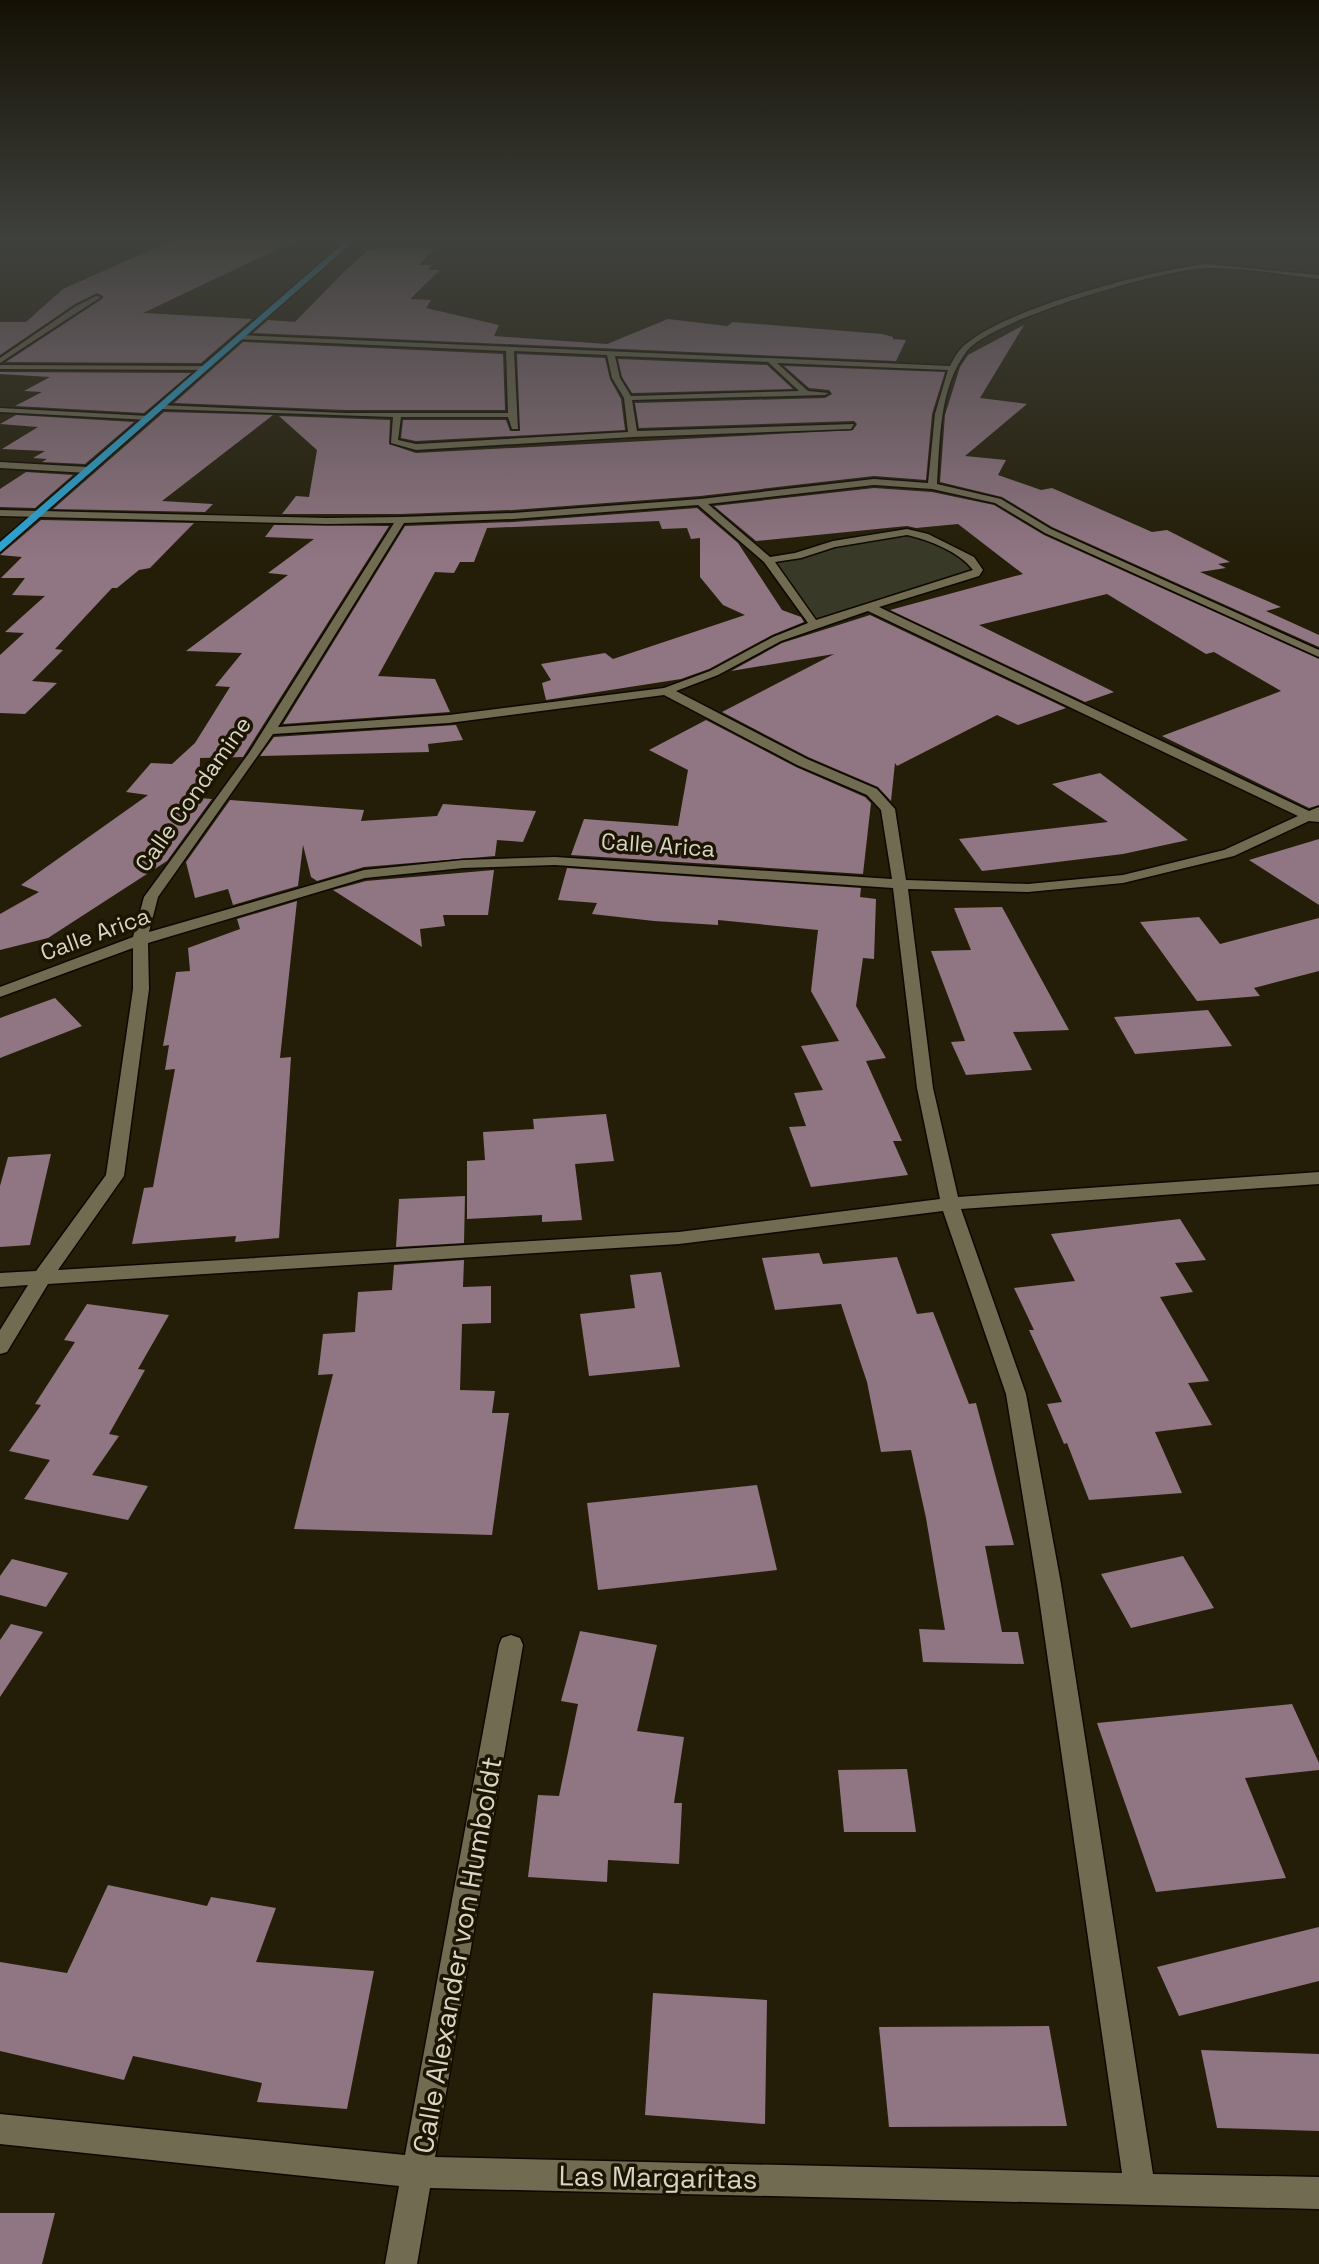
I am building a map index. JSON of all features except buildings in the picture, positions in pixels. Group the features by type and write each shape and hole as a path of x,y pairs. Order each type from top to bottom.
{"highway":[{"path":"0,548 228,346"}],"street":[{"path":"0,361 22,346"},
{"path":"473,346 954,368"},
{"path":"932,485 938,414 954,368 967,346"},
{"path":"510,347 512,415 518,441"},
{"path":"610,352 616,378 628,398 633,434"},
{"path":"771,360 805,393"},
{"path":"0,367 203,368"},
{"path":"628,398 825,393"},
{"path":"160,407 397,416 512,415"},
{"path":"0,410 149,418"},
{"path":"397,416 394,441 408,446 851,426"},
{"path":"0,465 88,470"},
{"path":"0,513 327,521 401,520 513,516 700,502 874,482 932,485 998,501 1048,531 1319,654"},
{"path":"700,502 768,560 814,624"},
{"name":"Calle Condamine","path":"0,1347 43,1276 115,1176 141,989 140,940 151,897 255,754 401,520"},
{"path":"268,731 449,719 666,691 714,673 777,639 814,624 975,575 977,568 963,555 925,536 907,532 833,544 797,556 768,560"},
{"path":"869,607 1316,816"},
{"path":"666,691 802,762 872,792 888,809 925,1088 950,1204 1016,1394 1049,1584 1140,2188"},
{"name":"Calle Arica","path":"0,992 140,940 364,874 463,864 555,861 900,884 1028,888 1123,878 1229,853 1316,816"},
{"path":"0,1280 679,1238 950,1204 1319,1178"},
{"name":"Calle Alexander von Humboldt","path":"401,2264 511,1645"},
{"name":"Las Margaritas","path":"0,2129 418,2172 1319,2193"}],"green space":[{"path":"907,532 926,537 956,551 978,570 814,624 768,560 823,547"}]}
